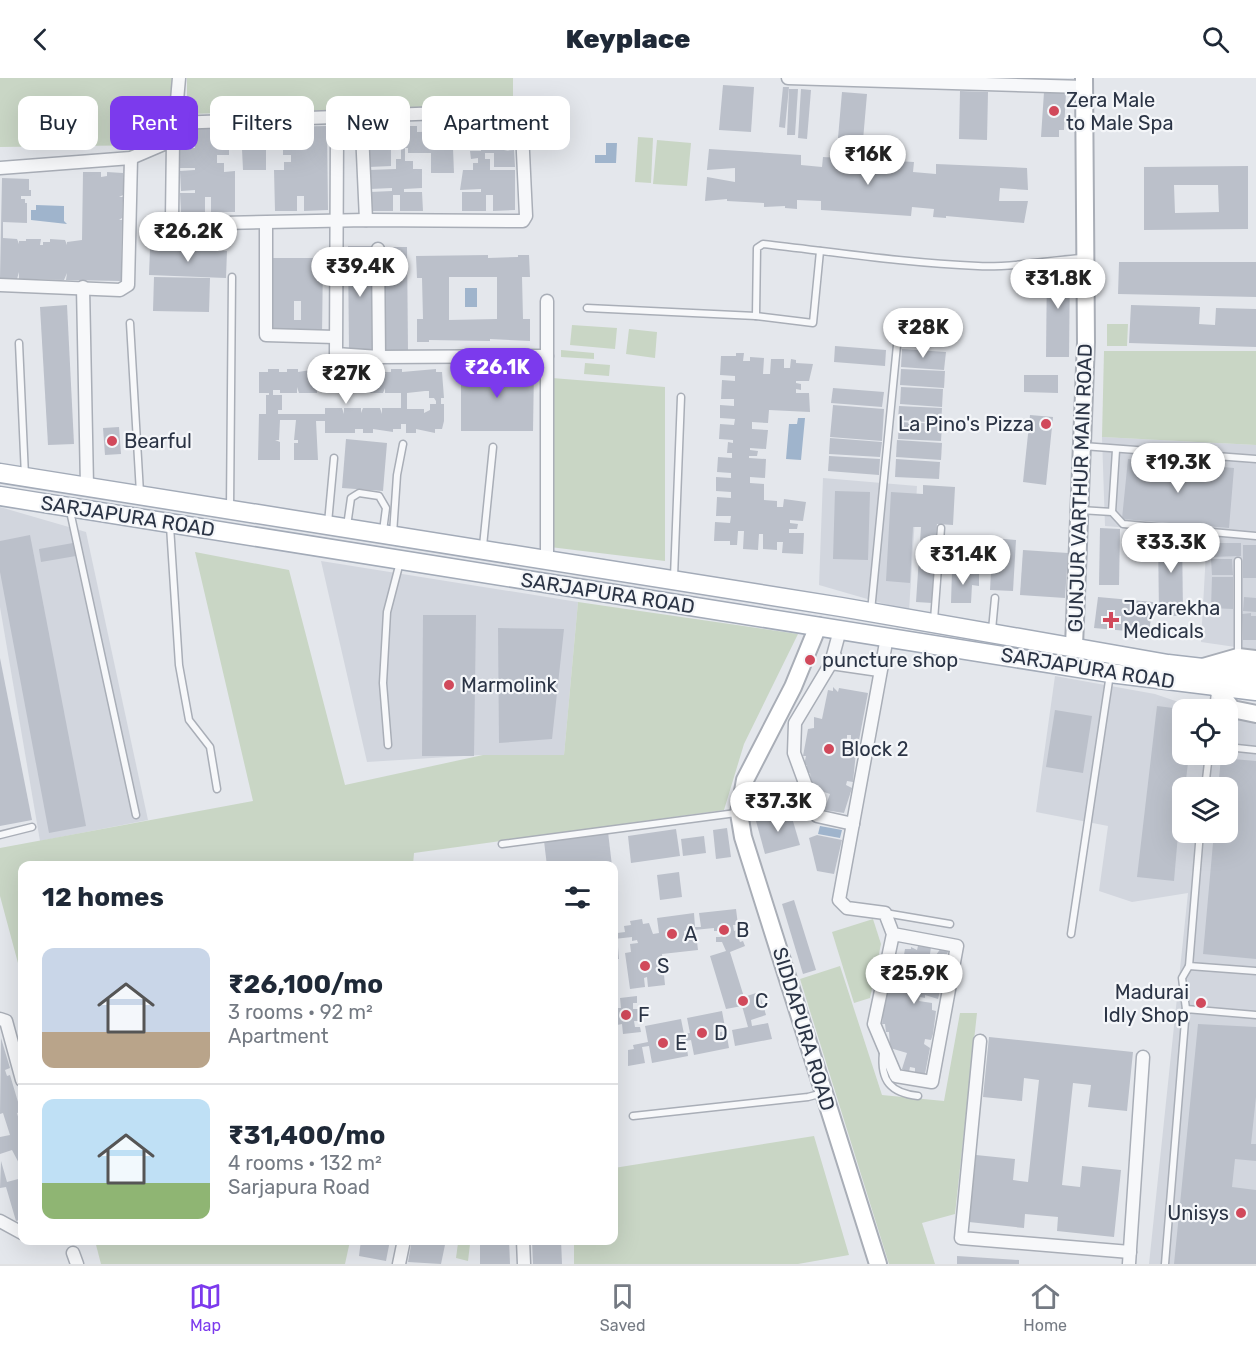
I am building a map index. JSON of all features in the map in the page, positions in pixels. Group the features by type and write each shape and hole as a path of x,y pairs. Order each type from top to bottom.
{"main road":[{"name":"SARJAPURA ROAD","path":"0,473 872,612 1168,664 1256,674"},
{"name":"SARJAPURA ROAD","path":"0,496 1110,673 1256,691"},
{"path":"624,596 629,573"}],"street":[{"path":"788,78 1084,82"},
{"path":"178,96 179,80"},
{"name":"GUNJUR VARTHUR MAIN ROAD","path":"1074,646 1083,446 1086,258 1084,82"},
{"path":"173,150 174,223 366,220 523,221 526,216 521,110 198,122"},
{"path":"366,220 362,131 339,131 337,134 336,354 379,357 547,356"},
{"path":"0,168 130,158 149,150"},
{"path":"0,285 120,290 129,282 130,158"},
{"path":"266,223 266,335 335,338"},
{"path":"378,249 379,357"},
{"path":"83,287 87,486"},
{"path":"547,301 547,560"},
{"name":"SIDDAPURA ROAD","path":"818,626 793,687 741,792 739,813 743,837 878,1264"},
{"path":"840,630 831,663 795,723 794,753 817,816 853,824"},
{"path":"887,637 879,670 839,900 847,908 885,913 893,934 874,1024 896,1076 932,1082 957,946 893,934"},
{"path":"1203,667 1238,657 1256,659"},
{"path":"831,663 879,670"},
{"path":"1221,687 1235,700 1256,704"},
{"path":"1221,687 1232,710 1256,714"},
{"path":"0,1019 6,1021 18,1065"},
{"path":"980,1041 961,1238 1130,1258 1143,1057"},
{"path":"0,1221 18,1231"},
{"path":"399,1264 403,1245"},
{"path":"523,1245 524,1264"}],"lane":[{"path":"756,316 757,248 763,244 979,267 1026,266 1047,260 1086,258"},
{"path":"587,308 756,316 813,323 820,251"},
{"path":"230,509 232,277"},
{"path":"130,323 140,495"},
{"path":"19,343 25,476"},
{"path":"872,612 897,345"},
{"path":"674,581 681,397"},
{"path":"388,534 402,444"},
{"path":"1083,446 1256,459"},
{"path":"482,550 493,447"},
{"path":"1116,450 1113,512 1123,524 1256,536"},
{"path":"327,524 334,458"},
{"path":"346,527 351,498 359,493 379,496 386,508 388,534"},
{"path":"69,507 136,815"},
{"path":"1080,510 1113,512"},
{"path":"169,522 183,687 189,720 210,747 217,789"},
{"path":"934,623 941,528"},
{"path":"388,745 383,683 387,612 400,559"},
{"path":"1238,561 1238,657"},
{"path":"992,632 995,598"},
{"path":"1071,934 1110,673"},
{"path":"1217,699 1221,687"},
{"path":"1238,748 1256,750"},
{"path":"502,844 739,813"},
{"path":"0,835 32,827"},
{"path":"1165,1264 1186,1010 1182,978 1190,966 1199,843"},
{"path":"885,913 950,924"},
{"path":"1190,966 1256,971"},
{"path":"1186,1010 1256,1015"},
{"path":"884,1047 882,1065 889,1085 895,1091 918,1096"},
{"path":"633,1116 808,1097 824,1092"}],"shaded area":[{"path":"1102,437 1256,445 1256,650 1201,642 1207,534 1105,526"},
{"path":"823,478 917,486 909,611 819,585"},
{"path":"0,507 86,532 148,820 40,841 0,607"},
{"path":"321,561 578,602 564,755 480,755 367,762"},
{"path":"1055,676 1155,694 1172,700 1172,765 1238,765 1238,718 1256,721 1256,1264 1149,1264 1188,893 1132,902 1099,891 1108,826 1036,812"}],"green space":[{"path":"0,78 172,78 171,96 110,96 110,146 98,146 98,96 18,96 18,147 0,147"},
{"path":"187,78 513,78 513,96 422,96 422,108 410,108 410,96 326,96 326,110 314,110 314,96 210,96 210,113 198,114 198,96 187,96"},
{"path":"638,137 653,138 651,183 635,182"},
{"path":"657,140 691,143 687,186 653,184"},
{"path":"1107,324 1128,324 1127,346 1107,346"},
{"path":"572,325 617,328 615,349 570,345"},
{"path":"629,329 657,332 655,358 626,354"},
{"path":"561,350 594,353 594,359 561,357"},
{"path":"1104,351 1256,351 1256,445 1102,437"},
{"path":"585,363 610,365 609,376 584,374"},
{"path":"552,378 665,387 665,561 550,547"},
{"path":"195,552 289,570 345,785 483,755 564,755 578,602 798,634 744,744 724,810 414,853 413,861 18,861 18,963 0,896 0,848 253,801"},
{"path":"873,919 881,944 870,998 854,1003 832,932"},
{"path":"840,966 882,1095 944,1101 960,1013 977,1013 955,1214 922,1223 935,1264 889,1264 800,979"},
{"path":"814,1136 849,1255 798,1264 574,1264 574,1245 618,1245 618,1167"},
{"path":"96,1245 349,1245 345,1264 101,1264"},
{"path":"458,1245 470,1245 468,1261 456,1258"}],"water":[{"path":"606,143 617,143 616,163 595,163 595,155 606,155"},
{"path":"36,205 64,206 64,221 67,224 31,220 31,210 36,210"},
{"path":"465,288 477,288 477,307 465,307"},
{"path":"798,418 805,418 801,460 786,459 789,424 797,424"},
{"path":"820,826 842,830 840,838 818,834"}],"building":[{"path":"723,85 754,87 751,132 719,130"},
{"path":"783,87 789,87 785,128 779,127"},
{"path":"789,89 798,89 795,135 787,135"},
{"path":"801,89 811,90 807,139 798,138"},
{"path":"960,91 988,92 987,140 959,139"},
{"path":"842,92 867,94 863,140 838,138"},
{"name":"Zera Male to Male Spa","path":"1044,92 1066,93 1064,130 1059,130 1059,137 1041,137"},
{"path":"314,126 326,126 328,210 304,211 304,196 297,196 297,211 275,211 274,170 284,170 284,162 291,162 291,155 283,155 283,150 314,150"},
{"path":"410,126 417,126 417,132 422,132 422,150 453,150 454,173 431,173 431,153 408,153"},
{"path":"210,128 210,150 229,150 229,155 217,155 217,163 224,163 224,172 235,171 235,212 211,212 211,197 205,197 205,212 181,212 180,193 195,193 195,190 181,191 180,171 195,170 195,168 180,168 180,150 198,150 198,129"},
{"path":"709,149 801,155 801,165 822,167 823,157 914,162 913,172 936,174 936,164 1027,168 1028,190 1000,188 999,201 1028,201 1024,223 946,216 946,218 933,217 934,209 912,207 911,216 821,210 821,201 797,200 797,209 785,208 785,206 764,207 764,203 727,201 727,199 705,201 707,177 735,182 735,168 707,170"},
{"path":"242,150 266,150 266,170 243,170"},
{"path":"369,150 391,150 391,166 369,167"},
{"path":"401,150 405,150 405,161 413,161 413,169 422,169 422,188 404,189 404,192 422,192 423,211 400,211 400,195 393,195 393,211 370,211 370,192 392,191 392,188 370,189 369,170 396,169 396,159 401,159"},
{"path":"514,150 515,167 494,167 494,153 485,153 485,159 490,159 490,170 515,170 515,210 493,211 493,195 486,195 486,211 462,211 462,192 481,192 481,189 460,190 463,170 473,170 473,163 478,163 478,158 471,159 470,151"},
{"path":"1248,166 1248,229 1144,230 1144,167","holes":["1174,185 1218,185 1219,212 1175,213"]},
{"path":"83,172 101,172 101,177 107,176 107,172 123,173 123,195 119,197 123,197 122,218 119,220 122,220 121,281 66,280 67,273 64,280 19,279 19,272 17,279 0,278 2,178 29,179 29,190 31,190 31,196 21,196 21,199 25,199 27,203 27,223 3,222 3,238 17,239 19,244 19,241 26,241 26,239 41,239 40,245 43,245 43,242 50,242 50,239 65,240 67,245 67,242 82,240"},
{"path":"348,246 371,246 372,350 349,350"},
{"path":"384,247 407,247 408,350 385,350"},
{"path":"150,249 227,251 226,278 149,275"},
{"path":"488,255 488,258 529,255 530,277 522,277 523,319 530,319 530,341 490,339 490,341 429,340 429,342 417,342 417,319 423,319 422,278 417,278 416,256","holes":["449,277 497,277 497,319 449,320"]},
{"path":"271,258 323,258 322,335 270,335","holes":["294,301 301,301 301,320 294,320"]},
{"path":"1119,262 1256,262 1256,297 1118,294"},
{"path":"1047,263 1070,263 1069,357 1046,357"},
{"path":"154,277 210,278 209,312 153,311"},
{"path":"67,305 74,444 48,445 40,307"},
{"path":"1131,305 1200,307 1199,324 1215,325 1216,308 1256,309 1256,347 1129,343"},
{"path":"835,346 886,350 885,366 834,362"},
{"path":"902,349 946,352 944,370 901,367"},
{"path":"736,353 744,353 743,361 750,361 750,357 764,358 763,374 770,374 771,359 784,359 784,368 790,368 791,359 796,360 796,363 813,364 809,381 796,381 801,384 801,390 796,389 796,393 809,393 810,412 769,410 768,423 752,422 752,429 768,430 766,449 750,448 750,450 758,451 757,456 749,456 749,458 766,459 765,478 750,477 750,483 764,484 764,500 777,501 777,507 783,507 784,499 806,502 803,521 790,520 790,523 798,524 797,529 789,529 789,533 804,533 803,554 782,553 783,542 777,542 777,550 763,549 763,534 759,534 758,550 743,549 744,531 738,531 737,545 730,545 730,541 714,541 715,522 730,523 731,516 716,516 717,497 731,498 731,492 716,491 716,477 731,478 731,473 717,472 718,457 732,458 732,453 727,453 728,442 733,443 733,440 719,439 720,424 734,425 735,419 720,418 720,405 734,406 734,399 721,399 722,380 735,381 735,376 720,375 721,356 736,356"},
{"path":"461,367 534,368 533,431 461,431"},
{"path":"383,368 383,372 391,372 391,369 402,369 402,372 436,369 436,372 442,372 444,398 441,398 441,404 444,404 444,421 442,429 435,429 435,433 416,429 416,433 406,433 406,424 401,424 401,429 393,429 393,432 373,429 373,433 363,433 363,429 355,429 355,433 325,433 325,421 316,421 318,460 294,460 294,443 298,443 298,440 294,440 296,420 280,420 279,440 275,440 280,442 280,460 258,460 259,414 266,414 266,395 269,395 269,393 259,393 259,372 268,372 268,369 287,372 287,369 298,369 298,372 317,369 317,372 345,369 345,372 353,372 353,369 373,372 373,369","holes":["297,387 299,393 317,393 317,389 327,389 327,393 345,393 344,388 346,393 383,393 385,388 385,393 401,393 401,408 382,408 382,414 380,408 363,408 361,413 361,408 344,408 344,414 342,408 325,408 325,414 278,414 278,410 282,410 282,395 273,395 273,390 280,390 280,393 297,393","429,391 429,398 434,398 436,404 430,404 430,410 424,413 424,409 407,409 407,393"]},
{"path":"901,369 945,371 944,388 900,385"},
{"path":"1024,375 1058,375 1058,393 1024,392"},
{"path":"901,387 943,389 942,407 900,404"},
{"path":"833,388 884,392 882,407 831,403"},
{"path":"833,405 884,409 882,441 830,437"},
{"path":"899,406 942,408 941,423 898,420"},
{"path":"1030,415 1053,417 1046,485 1023,482"},
{"path":"899,422 942,424 941,441 898,439"},
{"name":"Bearful","path":"119,427 121,454 105,455 103,428"},
{"path":"830,438 882,442 880,457 829,454"},
{"path":"346,439 387,443 383,491 342,488"},
{"path":"897,440 942,443 941,460 896,457"},
{"path":"829,456 880,459 879,475 828,471"},
{"path":"896,459 940,462 939,479 895,477"},
{"path":"1128,459 1234,468 1229,528 1122,519"},
{"path":"923,485 955,487 953,525 937,524 932,603 916,602 921,527 913,527 910,583 886,581 891,492 923,494"},
{"path":"835,491 870,492 868,560 833,559"},
{"path":"1100,528 1120,529 1119,585 1099,585"},
{"path":"1182,532 1183,616 1159,616 1158,533"},
{"path":"30,535 86,826 49,833 0,572 0,541"},
{"path":"993,538 1016,540 1013,591 990,590"},
{"path":"73,543 76,556 41,562 39,549"},
{"path":"1211,543 1241,543 1241,556 1211,557"},
{"path":"1243,545 1256,545 1256,578 1243,578"},
{"path":"1023,550 1068,553 1065,598 1020,595"},
{"path":"1211,559 1232,559 1233,575 1212,575"},
{"path":"952,571 979,572 979,586 972,585 971,603 951,603"},
{"path":"1212,577 1233,577 1233,609 1211,608"},
{"path":"1098,597 1153,602 1149,633 1094,628"},
{"path":"1244,597 1256,598 1256,612 1243,611"},
{"path":"1251,613 1251,616 1256,616 1256,640 1243,640 1242,614"},
{"name":"Marmolink","path":"423,615 476,615 474,756 422,756"},
{"path":"498,628 564,629 552,739 499,743"},
{"path":"0,658 32,820 0,826"},
{"name":"Block 2","path":"833,687 838,692 839,688 868,693 859,740 851,739 851,735 847,735 847,739 841,740 854,744 856,752 853,782 847,781 846,785 852,788 844,813 824,810 830,794 812,788 810,773 807,773 807,765 804,765 806,756 803,756 808,729 814,728 814,717 822,719 828,690 833,691"},
{"path":"1157,706 1172,708 1172,765 1188,765 1186,777 1172,777 1172,843 1177,843 1174,881 1137,877"},
{"path":"1055,710 1092,716 1083,773 1046,767"},
{"path":"1238,759 1256,761 1256,959 1203,954 1213,843 1238,843 1238,777 1219,777 1220,765 1238,765"},
{"path":"790,811 800,845 765,854 756,821"},
{"path":"727,828 731,857 716,859 713,830"},
{"path":"676,829 680,856 631,863 628,836"},
{"path":"608,832 611,861 546,861 544,841"},
{"path":"817,835 842,840 834,874 817,871 809,838"},
{"path":"704,836 706,853 683,856 681,839"},
{"path":"679,872 682,897 660,900 657,875"},
{"path":"794,900 816,970 803,974 782,904"},
{"path":"736,909 738,925 733,925 734,931 739,929 742,935 738,937 745,946 730,952 744,997 759,992 766,1015 751,1020 752,1026 768,1023 772,1039 735,1046 732,1030 748,1027 742,1006 726,1009 710,956 726,951 722,942 716,942 716,937 721,937 719,931 714,931 714,928 684,931 684,934 696,933 698,950 662,954 665,985 648,987 647,977 644,978 645,987 630,989 625,953 631,952 630,944 638,943 637,940 632,941 632,937 618,939 618,933 625,932 624,926 631,925 630,921 642,919 643,924 649,923 653,934 659,933 657,918 694,913 695,927 701,927 699,913"},
{"path":"918,946 931,947 930,954 936,955 941,948 948,951 945,966 941,969 945,970 938,999 925,995 925,998 920,997 919,1001 932,1003 932,1010 936,1011 931,1040 925,1039 924,1044 930,1048 925,1074 915,1072 915,1068 910,1067 909,1072 902,1069 907,1053 890,1048 889,1032 886,1032 885,1024 882,1024 886,989 892,987 892,976 900,977 905,949 911,949 911,947 917,950"},
{"name":"F","path":"637,996 637,1003 633,1003 633,1009 638,1009 639,1021 634,1021 635,1027 640,1027 641,1032 623,1034 622,1024 618,1025 620,998"},
{"path":"722,1011 725,1027 714,1029 715,1033 726,1031 729,1048 694,1055 691,1040 686,1041 688,1056 652,1063 649,1046 642,1047 645,1063 628,1066 628,1050 634,1049 633,1045 648,1042 645,1026 681,1019 684,1034 690,1033 687,1018"},
{"path":"1198,1024 1256,1027 1256,1097 1251,1144 1256,1144 1256,1161 1235,1159 1232,1187 1256,1190 1256,1264 1174,1264"},
{"path":"989,1037 1133,1052 1127,1111 1088,1107 1091,1085 1073,1083 1062,1185 1080,1187 1082,1166 1121,1170 1114,1237 1057,1231 1058,1217 1025,1214 1024,1228 969,1222 976,1155 1015,1159 1013,1180 1028,1182 1039,1080 1024,1078 1022,1101 983,1097"},
{"path":"1,1038 10,1068 5,1070 7,1076 10,1075 18,1102 18,1161 12,1150 0,1154 0,1137 10,1135 3,1113 0,1114"},
{"path":"1,1161 7,1182 18,1179 18,1220 16,1221 6,1187 0,1188"},
{"path":"360,1245 389,1245 386,1261 359,1256"},
{"path":"411,1245 445,1245 441,1264 408,1262"},
{"path":"480,1245 509,1245 510,1264 480,1264"},
{"path":"532,1245 561,1245 562,1264 533,1264"},
{"path":"957,1256 1019,1260 1019,1264 957,1264"}],"place":[{"name":"Zera Male to Male Spa","path":"1054,111"},
{"name":"La Pino's Pizza","path":"1046,424"},
{"name":"Bearful","path":"112,441"},
{"name":"Jayarekha Medicals","path":"1111,620"},
{"name":"puncture shop","path":"810,660"},
{"name":"Marmolink","path":"449,685"},
{"name":"Block 2","path":"829,749"},
{"name":"B","path":"724,930"},
{"name":"A","path":"672,934"},
{"name":"S","path":"645,966"},
{"name":"C","path":"743,1001"},
{"name":"Madurai Idly Shop","path":"1201,1003"},
{"name":"F","path":"626,1015"},
{"name":"D","path":"702,1033"},
{"name":"E","path":"663,1043"},
{"name":"Unisys","path":"1241,1213"}]}
